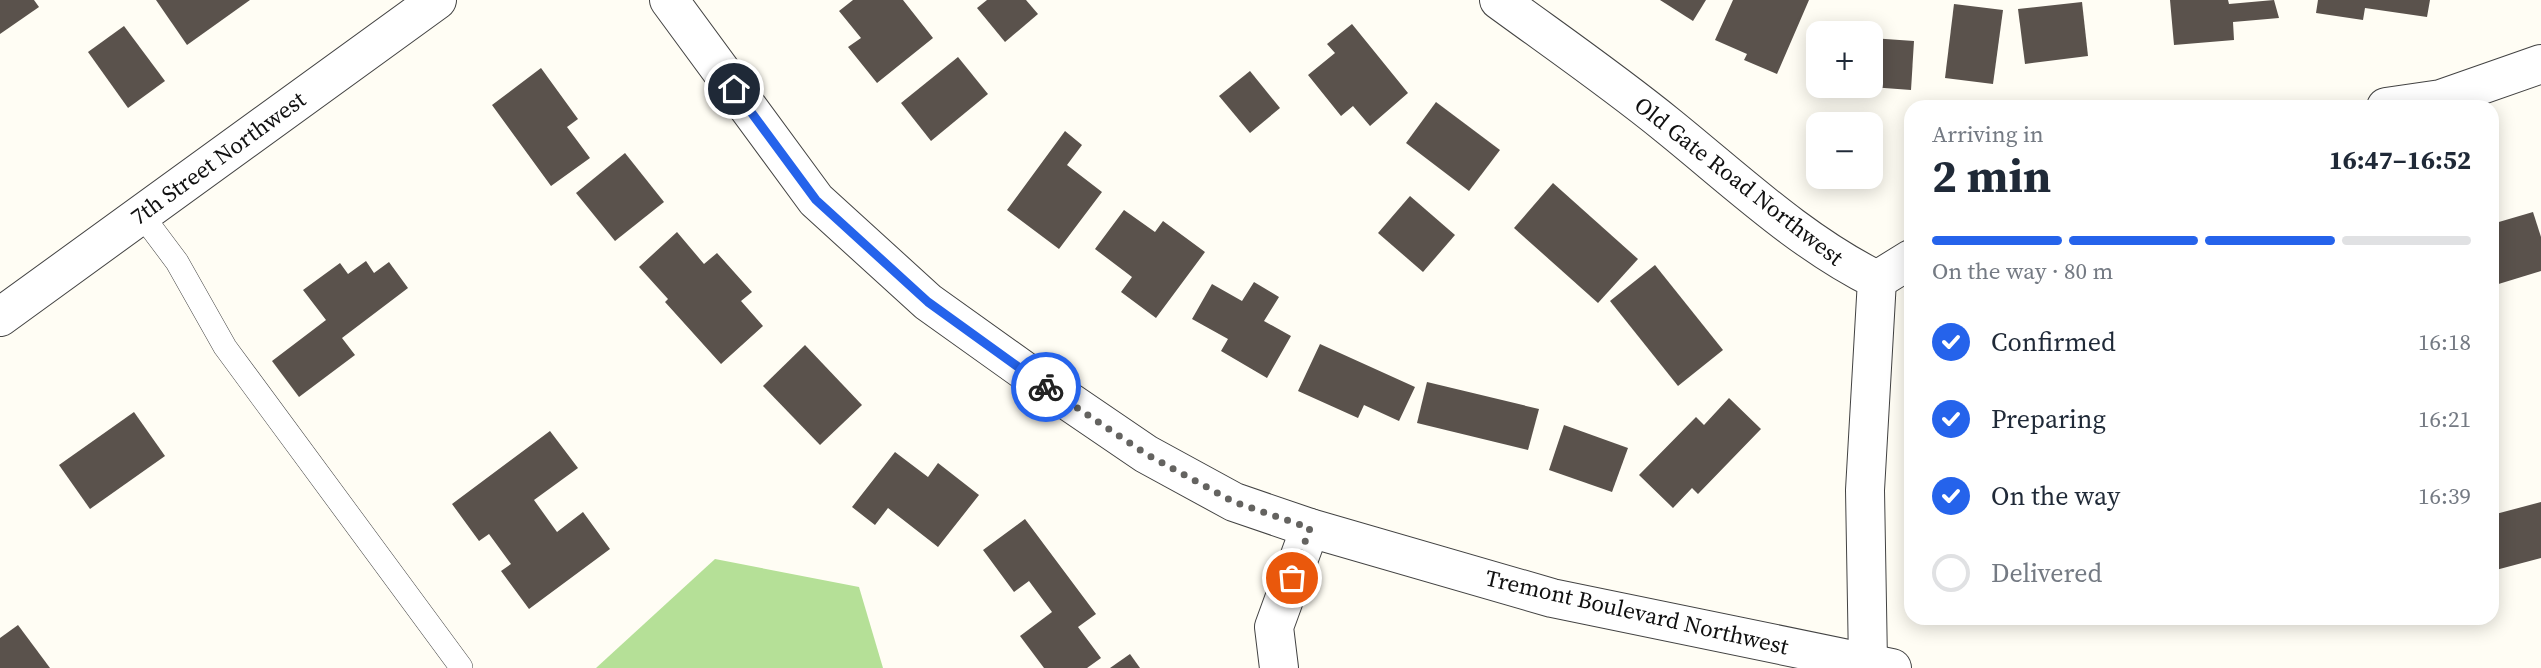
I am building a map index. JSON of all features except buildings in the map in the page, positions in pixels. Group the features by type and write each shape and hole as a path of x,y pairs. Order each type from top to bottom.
{"street":[{"name":"7th Street Northwest","path":"0,317 437,0"},
{"name":"Tremont Boulevard Northwest","path":"669,0 816,200 928,302 1146,454 1234,502 1310,528 1552,598 1880,665"},
{"name":"Old Gate Road Northwest","path":"1499,0 1662,121 1798,230 1842,262 1877,280"},
{"path":"2434,100 2541,64"},
{"path":"1880,665 1865,490 1877,280 1904,263"},
{"path":"1279,668 1274,627 1310,528"}],"lane":[{"path":"141,214 177,262 225,347 461,667"}],"green space":[{"path":"715,559 859,587 883,668 596,668"}],"way so far":[{"path":"1046,387 1146,454 1234,502 1310,528 1292,578"}],"route":[{"path":"734,89 816,200 928,302 1046,387"}]}
